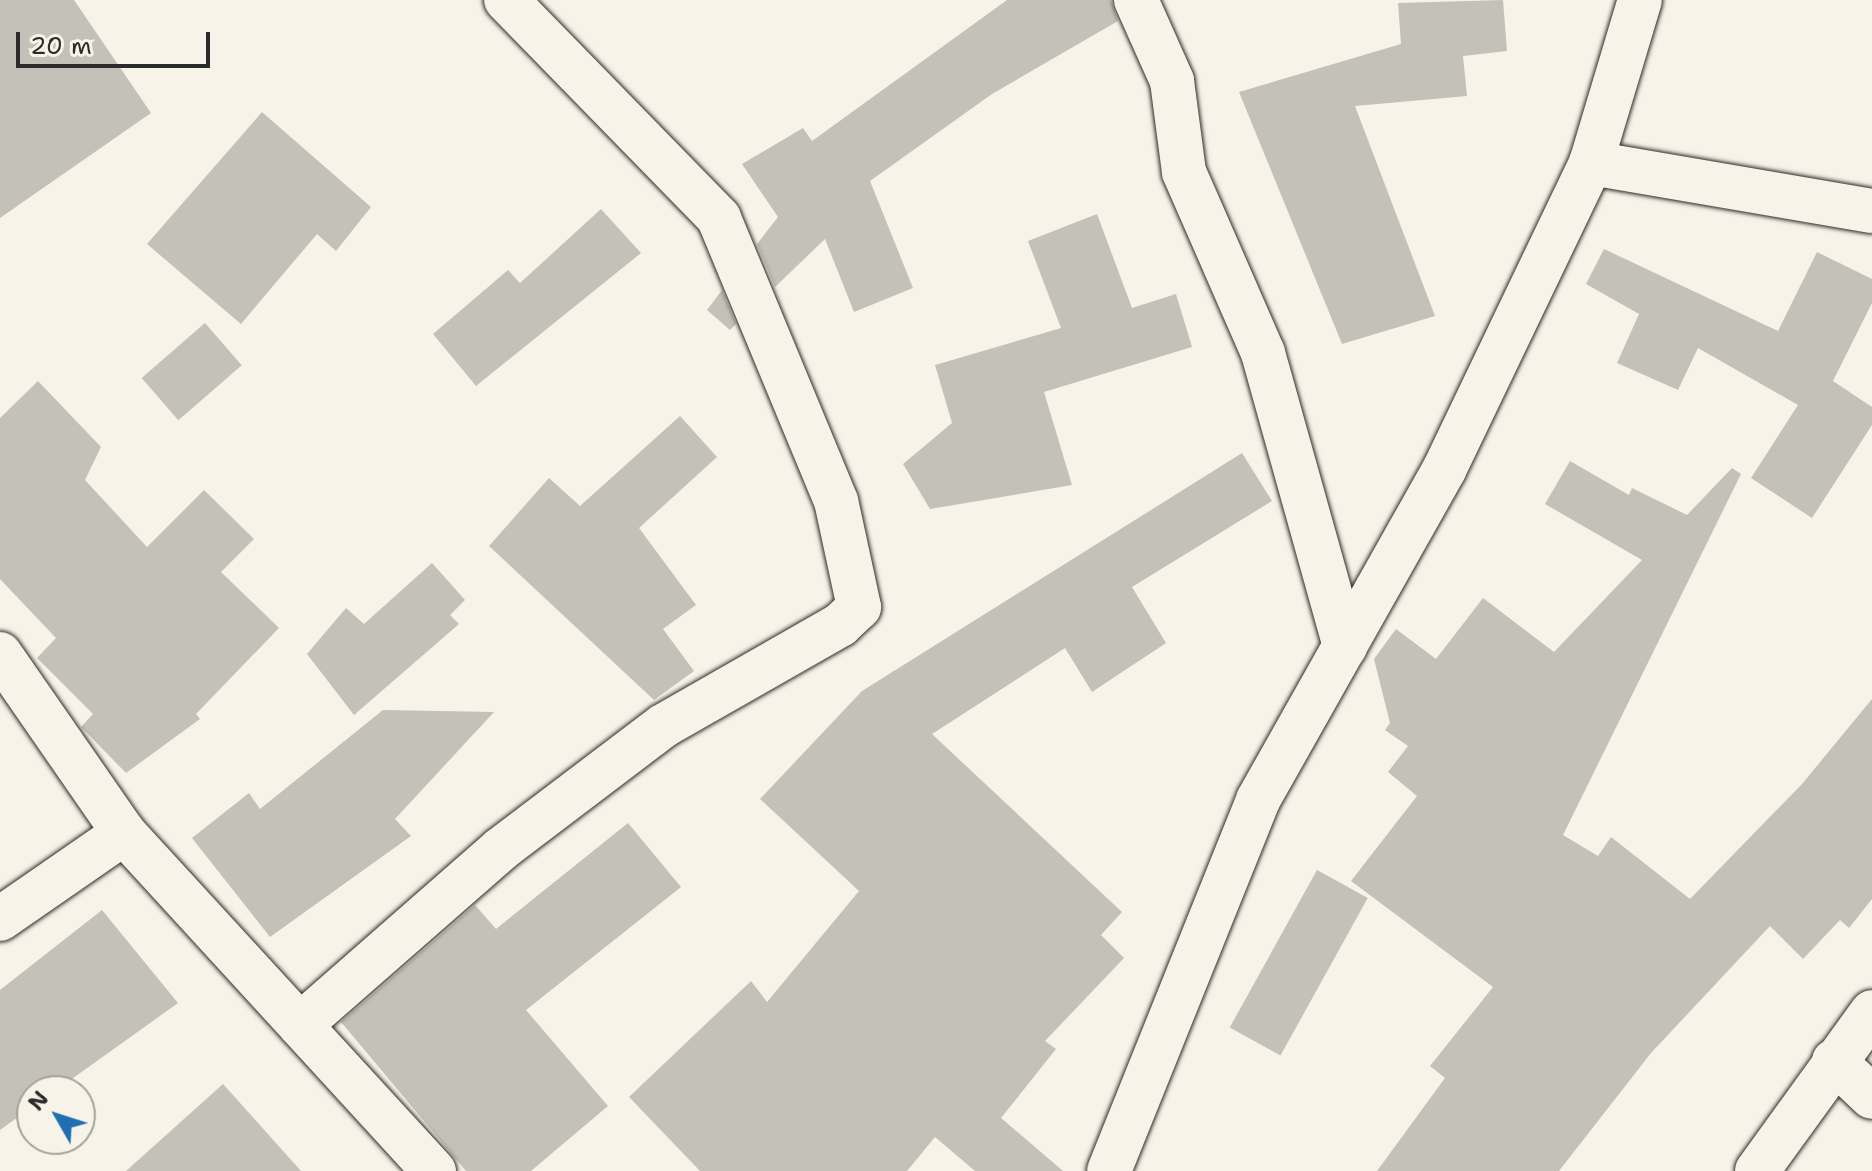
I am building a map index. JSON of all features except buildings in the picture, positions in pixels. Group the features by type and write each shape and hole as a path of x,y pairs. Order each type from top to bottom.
{"street":[{"path":"300,1025 501,849 651,735 859,607 859,581 836,501 719,218 506,0"},
{"path":"1136,0 1172,81 1184,172 1263,353 1345,647"},
{"path":"1109,1171 1258,800 1444,470 1591,163 1640,0"},
{"path":"1591,163 1872,211"},
{"path":"0,654 124,833 434,1171"},
{"path":"0,919 124,833"},
{"path":"1757,1171 1872,1012"},
{"path":"1834,1061 1872,1097"}]}
